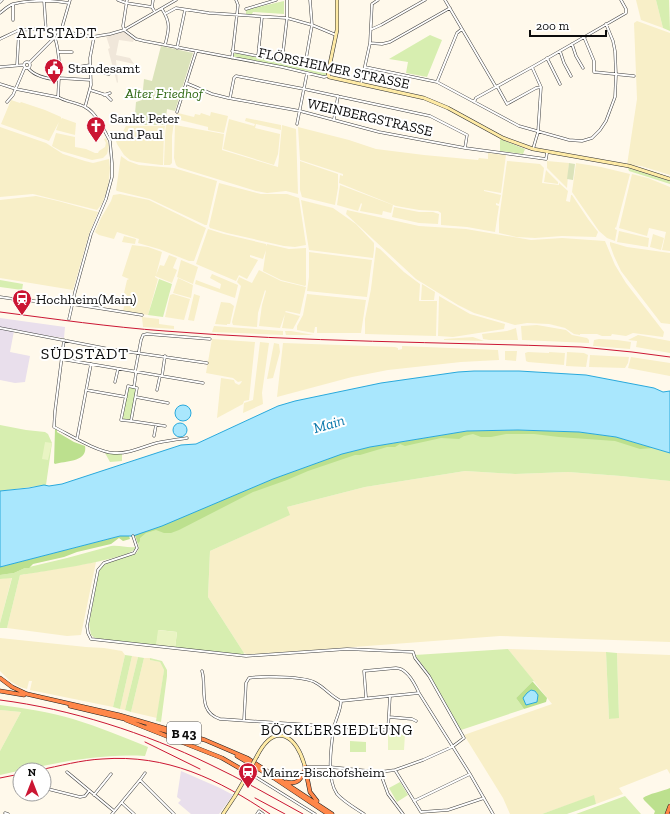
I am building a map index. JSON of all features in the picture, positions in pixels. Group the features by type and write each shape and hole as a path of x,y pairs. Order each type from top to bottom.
{"highway":[{"path":"0,678 22,692 43,698"},
{"name":"B 43","path":"0,691 43,698 119,715 205,740 247,758 332,814"},
{"name":"B 43","path":"29,696 199,740 234,754 274,778 328,814"},
{"path":"126,720 222,758 248,772"},
{"path":"278,778 290,783 296,782 301,779 305,767"},
{"path":"305,767 310,792 314,799 323,808"},
{"path":"667,814 670,806"}],"main road":[{"path":"328,76 337,35 337,0"},
{"name":"FLÖRSHEIMER STRASSE","path":"328,76 433,101 503,138 533,149 630,166 670,179"},
{"path":"223,814 265,743 275,736 286,737 295,743 305,767"}],"street":[{"path":"44,0 46,30"},
{"path":"0,13 13,4 44,0 70,1 61,31"},
{"path":"118,0 152,7"},
{"path":"152,0 152,7 155,12"},
{"path":"0,39 19,30 57,30 94,37 124,30 176,0"},
{"path":"232,58 238,4 236,0"},
{"path":"246,8 276,0"},
{"path":"282,61 287,18 287,0"},
{"path":"305,66 312,25 310,0"},
{"path":"361,84 372,29 372,4 378,0"},
{"path":"372,29 426,0"},
{"path":"445,0 507,104 536,88 541,87"},
{"path":"474,102 476,98 626,12 621,0"},
{"path":"124,30 123,24 126,1"},
{"path":"13,4 13,20"},
{"path":"161,8 165,14 169,28 165,45"},
{"path":"370,42 382,44 390,42 450,8"},
{"path":"165,14 173,9 287,18 312,25 337,35"},
{"path":"177,48 185,10"},
{"path":"258,56 262,16"},
{"path":"365,67 437,82 488,111 520,126 538,132 576,141 588,139 594,136 606,121 615,97 616,74 613,41 606,24"},
{"path":"437,82 457,33 462,29"},
{"path":"17,65 19,30"},
{"path":"57,30 55,38 59,65 58,97"},
{"name":"FLÖRSHEIMER STRASSE","path":"124,30 138,40 328,76"},
{"path":"85,107 90,90 90,56 94,37"},
{"path":"584,37 594,61 594,72 634,76"},
{"path":"7,102 16,89 26,67 26,62 29,63 55,38"},
{"path":"572,44 576,56 583,68"},
{"path":"560,51 571,76"},
{"path":"58,52 72,52"},
{"path":"177,112 196,52"},
{"name":"FLÖRSHEIMER STRASSE","path":"232,52 329,70"},
{"path":"547,58 560,84"},
{"path":"26,67 30,66 29,63"},
{"path":"0,67 17,65 26,67 36,74 46,78 91,80"},
{"path":"78,67 90,65"},
{"path":"532,67 541,87 538,132 533,149"},
{"path":"91,71 109,74"},
{"path":"297,124 307,73"},
{"path":"230,98 234,78 236,76 338,96 430,116 467,135 465,148"},
{"path":"0,84 16,89 58,97 85,107 93,113 108,137 110,144 112,177 106,199 91,234 69,319"},
{"name":"WEINBERGSTRASSE","path":"186,84 212,94 300,111 378,132 465,148 546,159 548,152"},
{"path":"90,90 104,95 111,100"},
{"path":"104,95 110,92"},
{"path":"334,120 338,96"},
{"path":"0,297 72,304 142,315"},
{"path":"0,328 109,349 207,363"},
{"path":"131,422 137,388 134,387 138,352 142,337 145,334 210,339"},
{"path":"64,340 54,427 106,452 114,453 133,451 159,443 187,438"},
{"path":"157,390 165,356"},
{"path":"61,359 203,383"},
{"path":"77,439 91,364"},
{"path":"115,382 118,369"},
{"path":"134,387 128,386 122,420 165,426"},
{"path":"86,390 126,397"},
{"path":"136,397 168,403"},
{"path":"154,436 156,425"},
{"path":"133,536 137,548 134,553 104,563 98,570 87,626 91,639 246,656 347,649 413,652 415,658 429,676 464,738 452,747 423,760 395,770 380,772 330,766 305,767"},
{"path":"366,697 364,671 396,668 401,668 404,670 416,686 493,814"},
{"path":"202,671 204,679 203,699 210,712 216,718 220,719 386,730 388,728 390,696"},
{"path":"244,720 246,683 248,678 268,677 308,679 342,701 366,697 419,693"},
{"path":"342,701 334,726 330,766 331,780 338,794 349,804 364,814"},
{"path":"389,717 412,719 416,721"},
{"path":"395,770 414,801 419,813 448,810 484,798"},
{"path":"67,772 114,811"},
{"path":"248,772 315,814"},
{"path":"380,772 388,794 403,814"},
{"path":"112,814 145,773"},
{"path":"94,795 111,774"},
{"path":"414,801 470,774"},
{"path":"140,780 172,813"},
{"path":"52,790 80,797 85,796 89,791"},
{"path":"122,803 134,814"},
{"path":"257,814 259,811 263,814"}],"shaded area":[{"path":"636,0 656,0 663,28 641,20"},
{"path":"637,21 670,33 670,175 641,166 627,165 637,99 634,23"},
{"path":"123,31 134,39 133,42 119,40 116,55 130,58 134,64 116,60 117,83 106,36"},
{"path":"11,100 45,110 61,117 61,119 62,118 76,123 75,135 56,130 59,122 49,141 1,124"},
{"path":"211,112 228,116 224,133 208,130 208,127 176,119 178,113 194,117 195,114 200,115 201,113 210,116"},
{"path":"167,115 175,115 172,136 172,163 170,165 164,165 165,136"},
{"path":"246,118 281,125 281,130 256,124 255,128 280,134 278,154 274,165 223,149 229,119 254,126 255,124 245,121"},
{"path":"175,125 224,134 222,150 278,167 282,125 296,129 298,194 286,191 267,193 256,191 178,167 174,158"},
{"path":"126,126 165,126 164,131 148,131 146,138 120,137"},
{"path":"0,127 46,143 63,154 85,161 93,163 109,159 110,168 108,188 102,204 97,210 33,194 0,197"},
{"path":"298,127 349,140 376,149 478,160 479,158 488,159 488,153 506,155 501,193 484,190 501,195 499,204 496,203 496,205 499,206 495,232 467,227 441,225 441,213 438,211 419,210 396,206 339,183 340,175 343,176 343,174 300,160"},
{"path":"164,132 163,165 130,160 124,155 116,141 119,139 148,139 149,133"},
{"path":"56,133 75,137 75,147 86,149 95,153 98,153 105,147 106,143 104,139 106,138 109,146 107,154 103,158 92,160 61,151 52,146"},
{"path":"121,156 128,161 139,165 174,168 217,181 207,225 150,199 117,191"},
{"path":"300,161 338,174 338,188 335,205 302,197 300,190"},
{"path":"507,161 540,164 544,168 542,183 559,185 559,183 568,191 566,201 570,202 572,195 598,232 596,237 562,236 535,238 516,237 499,233 499,219"},
{"path":"547,161 569,163 567,188 547,168"},
{"path":"576,163 630,174 616,228 615,227 617,230 615,241 607,238 599,231 572,192"},
{"path":"546,170 558,182 558,184 544,182"},
{"path":"632,174 648,178 670,187 670,251 662,250 666,232 649,228 647,236 619,228"},
{"path":"219,183 261,194 287,194 299,198 306,245 295,247 284,246 210,228 209,226"},
{"path":"340,185 393,205 391,213 383,211 382,215 360,211 361,203 358,211 337,205"},
{"path":"120,194 149,200 206,228 194,261 189,261 159,249 138,243 139,239 117,232 114,239 96,233 95,232 101,218 113,195"},
{"path":"36,196 98,212 89,234 73,290 0,278 0,200"},
{"path":"301,200 333,208 356,224 374,243 373,258 309,250"},
{"path":"394,207 439,214 438,224 419,223 392,217"},
{"path":"347,210 419,226 466,229 531,240 562,238 605,241 615,265 626,283 664,332 663,337 633,333 626,336 612,334 611,336 602,336 597,334 580,335 574,334 565,328 549,324 527,323 515,325 474,313 416,279 346,214"},
{"path":"208,229 266,244 266,246 267,244 289,249 306,248 306,285 281,280 263,271 266,250 263,259 250,255 250,257 258,260 247,279 239,275 236,281 196,264"},
{"path":"619,231 649,238 648,247 617,242"},
{"path":"653,234 664,238 661,250 650,247"},
{"path":"124,236 136,239 135,244 122,242"},
{"path":"610,242 627,247 670,253 670,324 661,323 621,271 614,256"},
{"path":"132,245 148,247 162,252 156,275 160,265 164,266 169,255 177,258 173,268 177,270 172,283 155,276 158,279 148,315 123,311 127,295 124,293 127,280 129,279 122,276"},
{"path":"376,247 420,284 419,301 437,301 436,336 365,334 365,319 371,289"},
{"path":"309,252 372,260 367,297 307,291 309,277"},
{"path":"181,260 198,267 193,284 177,277"},
{"path":"259,270 281,281 306,287 300,314 285,312 300,316 293,329 282,328 285,314 280,328 259,326 265,290 258,313 257,327 233,325 232,322 241,286 237,282 239,277 252,283"},
{"path":"212,274 238,285 235,298 195,284 196,280 220,289 221,284 210,278"},
{"path":"178,278 193,285 191,298 173,293"},
{"path":"422,284 435,292 434,300 421,300"},
{"path":"173,294 190,299 184,320 165,317 170,295"},
{"path":"194,294 200,296 194,321 188,320"},
{"path":"307,294 366,300 361,333 317,333 317,327 315,327 314,333 297,330 297,326 303,315"},
{"path":"439,296 470,314 505,324 504,329 453,337 438,336"},
{"path":"221,302 230,303 234,306 230,324 227,325 215,324"},
{"path":"142,317 159,319 159,324 174,326 174,329 143,327"},
{"path":"0,318 65,327 64,338 14,331 10,352 30,356 25,382 15,383 0,380"},
{"path":"537,325 566,330 572,335 587,338 589,343 522,340 521,326"},
{"path":"214,326 283,331 283,335 212,332"},
{"path":"516,328 518,340 483,339 482,334 507,331"},
{"path":"285,331 291,331 314,335 286,335"},
{"path":"638,335 670,341 670,353 636,347 637,341 628,340"},
{"path":"473,337 484,341 444,340 444,339"},
{"path":"212,339 255,342 249,400 244,401 243,404 217,418 221,378 234,380 235,383 239,385 242,381 238,382 233,378 206,373"},
{"path":"599,339 631,342 630,349 593,346 594,340"},
{"path":"260,342 269,343 262,393 263,404 243,413 244,403 253,400"},
{"path":"274,343 279,344 280,352 273,378 267,379"},
{"path":"283,343 395,347 398,348 398,350 402,349 402,346 498,350 499,360 461,362 388,370 352,377 277,397"},
{"path":"505,351 517,351 516,361 505,360"},
{"path":"567,352 584,353 588,355 586,367 566,366"},
{"path":"525,353 565,353 564,365 528,362 526,361"},
{"path":"590,355 629,357 625,368 589,367"},
{"path":"631,357 670,363 670,376 628,368"},
{"path":"465,471 515,474 568,472 670,481 670,642 500,636 249,655 244,653 208,597 210,551 289,515 287,507 365,487"},
{"path":"96,562 81,635 67,636 7,628 20,575"},
{"path":"12,577 0,623 0,579"},
{"path":"0,638 122,651 125,655 113,707 30,690 32,681 29,681 27,689 10,681 0,671"},
{"path":"508,649 606,652 609,719 619,717 617,653 670,655 670,774 667,769 619,788 623,794 596,804 593,796 542,814 510,814 503,798 464,735 552,704"},
{"path":"132,656 138,657 125,710 120,709"},
{"path":"144,658 150,658 150,660 160,662 164,670 157,718 131,712"},
{"path":"0,710 21,712 0,751"},
{"path":"181,771 233,795 219,814 191,814 178,803 181,800 177,797"}],"green space":[{"path":"656,0 669,0 670,31 663,28"},
{"path":"284,1 284,14 253,12 252,14 246,14 246,10"},
{"path":"430,35 442,40 427,77 406,73 408,62 389,59"},
{"name":"Alter Friedhof","path":"161,46 193,53 175,111 167,109 165,125 134,125 136,102 142,100 144,79 152,81"},
{"path":"234,53 326,70 327,72 326,76 324,76 307,71 234,57"},
{"path":"500,139 525,149 523,154 500,151"},
{"path":"569,163 575,164 573,180 567,179"},
{"path":"628,168 670,181 670,184 629,171"},
{"path":"159,279 172,284 163,317 148,315"},
{"path":"0,280 23,284 22,290 0,287"},
{"path":"128,387 136,389 131,420 123,419"},
{"path":"0,425 45,432 48,434 52,443 46,485 0,491"},
{"path":"55,429 57,432 74,442 85,446 85,451 80,458 54,463"},
{"path":"518,430 579,432 616,437 653,448 640,449 615,441 534,434 506,434 481,437 473,434 459,439 441,438 405,446 400,444 395,447 387,447 360,455 355,455 253,492 171,533 164,533 156,530 146,533 140,538 138,544 135,535 162,526 273,479 342,454 370,447 467,431"},
{"path":"467,431 616,437 670,453 670,481 568,472 515,474 465,471 365,487 287,507 290,515 210,551 208,597 244,653 243,655 175,648 177,632 159,630 156,646 95,638 91,635 89,624 99,570 105,564 135,554 139,548 135,535 273,479 342,454"},
{"path":"45,442 52,443 48,460 42,459"},
{"path":"105,453 122,454 122,461 110,462"},
{"path":"124,535 129,536 130,539 123,541 119,538 111,544 33,564 29,568 25,568 14,573 0,575 0,567"},
{"path":"111,546 135,547 135,549 116,557 99,561 20,575 7,628 0,628 12,578 0,579 0,575 14,573 25,568"},
{"path":"158,630 177,632 175,648 156,646"},
{"path":"508,649 534,681 516,698 524,709 461,730 430,675 415,655"},
{"path":"606,652 617,653 619,718 609,719"},
{"path":"125,655 132,656 120,709 113,707"},
{"path":"138,657 144,658 131,712 125,710"},
{"path":"150,658 162,661 167,670 161,722 156,721 164,670 160,662 150,660"},
{"path":"532,682 547,698 546,702 524,709 516,698"},
{"path":"0,705 55,714 102,729 148,747 145,756 108,756 52,764 52,762 12,762 12,773 0,775 0,751 21,712 0,710"},
{"path":"388,734 405,734 404,750 388,750"},
{"path":"350,741 366,742 366,752 350,752"},
{"path":"400,782 408,795 397,802 389,788"},
{"path":"670,788 670,802 665,814 654,814 655,811 643,798"},
{"path":"594,795 596,804 567,814 542,814"},
{"path":"625,796 641,814 576,814"}],"water":[{"name":"Main","path":"474,371 519,371 586,375 654,388 663,392 670,391 670,453 616,437 579,432 518,430 467,431 370,447 342,454 273,479 162,526 133,536 120,536 0,567 0,491 62,484 181,445 196,444 278,406 295,401 381,383"},
{"path":"183,405 190,410 191,413 186,420 183,421 176,416 175,413 180,406"},
{"path":"180,423 185,425 187,430 185,435 180,437 175,435 173,430 175,425"},
{"path":"531,690 535,691 538,695 537,702 526,705 523,698"}],"railway":[{"path":"0,312 82,323 217,335 321,340 581,347 670,357"},
{"path":"0,700 54,709 133,732 185,753 221,770 303,814"},
{"path":"145,742 200,769"},
{"path":"52,767 78,762 126,758 170,765 211,780 251,801 270,814"},
{"path":"0,778 12,776"},
{"path":"255,798 285,814"}],"place":[{"name":"Standesamt","path":"54,85"},
{"name":"Sankt Peter und Paul","path":"96,143"},
{"name":"Hochheim(Main)","path":"22,316"},
{"name":"Mainz-Bischofsheim","path":"248,789"}],"district":[{"name":"ALTSTADT","path":"57,33"},
{"name":"SÜDSTADT","path":"85,353"},
{"name":"BÖCKLERSIEDLUNG","path":"337,730"}]}
